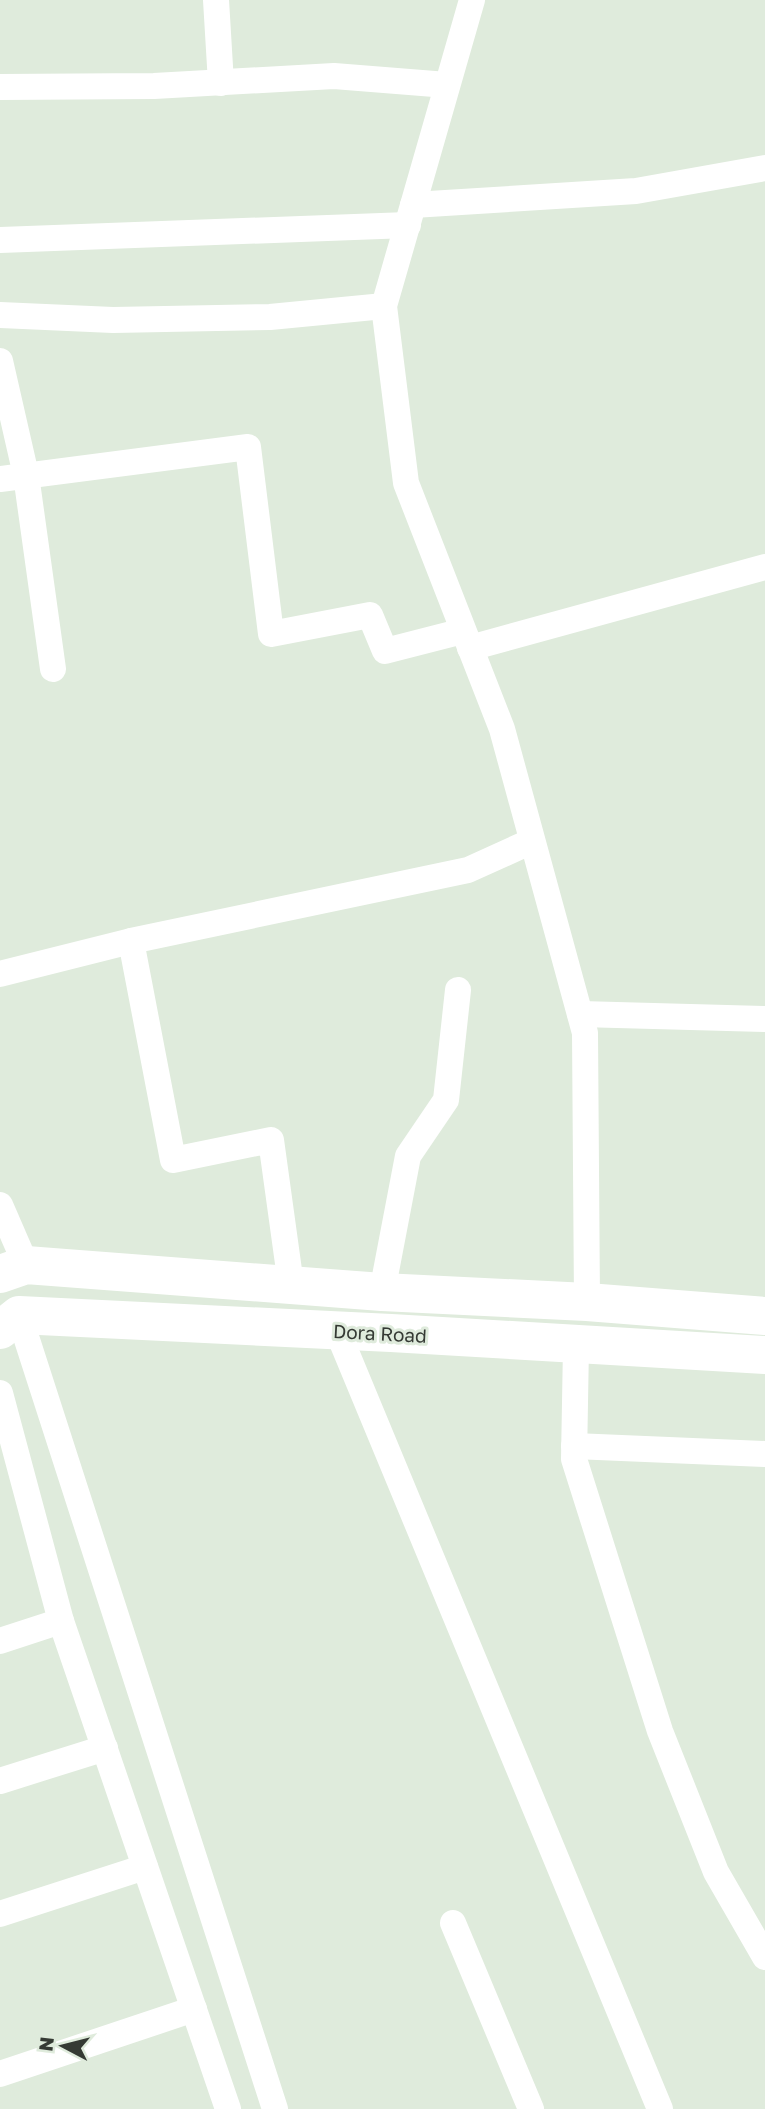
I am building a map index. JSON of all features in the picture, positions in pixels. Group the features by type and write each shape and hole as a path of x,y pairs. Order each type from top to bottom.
{"main road":[{"path":"9,1322 13,1269 587,1302 765,1316"},
{"path":"576,1346 587,1302"},
{"name":"Dora Road","path":"9,1322 337,1330 765,1355"}],"street":[{"path":"216,0 221,83"},
{"path":"472,0 384,306 406,483 502,729 585,1033 587,1302"},
{"path":"0,87 154,86 334,76 447,85"},
{"path":"0,240 411,215 636,191 765,169"},
{"path":"0,315 113,320 257,317 384,306"},
{"path":"0,360 26,475 52,669"},
{"path":"0,479 248,447 271,634 370,615 385,651 467,639 765,567"},
{"path":"0,974 131,941 468,870 532,841"},
{"path":"131,941 173,1160 271,1140 291,1285"},
{"path":"382,1292 408,1156 446,1100 458,990"},
{"path":"580,1014 765,1019"},
{"path":"0,1205 13,1269"},
{"path":"9,1322 275,2109"},
{"path":"337,1330 660,2109"},
{"path":"576,1346 574,1458 660,1731 716,1872 765,1958"},
{"path":"0,1393 61,1621 228,2109"},
{"path":"574,1446 765,1454"},
{"path":"0,1641 61,1621"},
{"path":"0,1781 104,1748"},
{"path":"0,1914 145,1867"},
{"path":"453,1923 531,2109"},
{"path":"0,2074 194,2009"}]}
